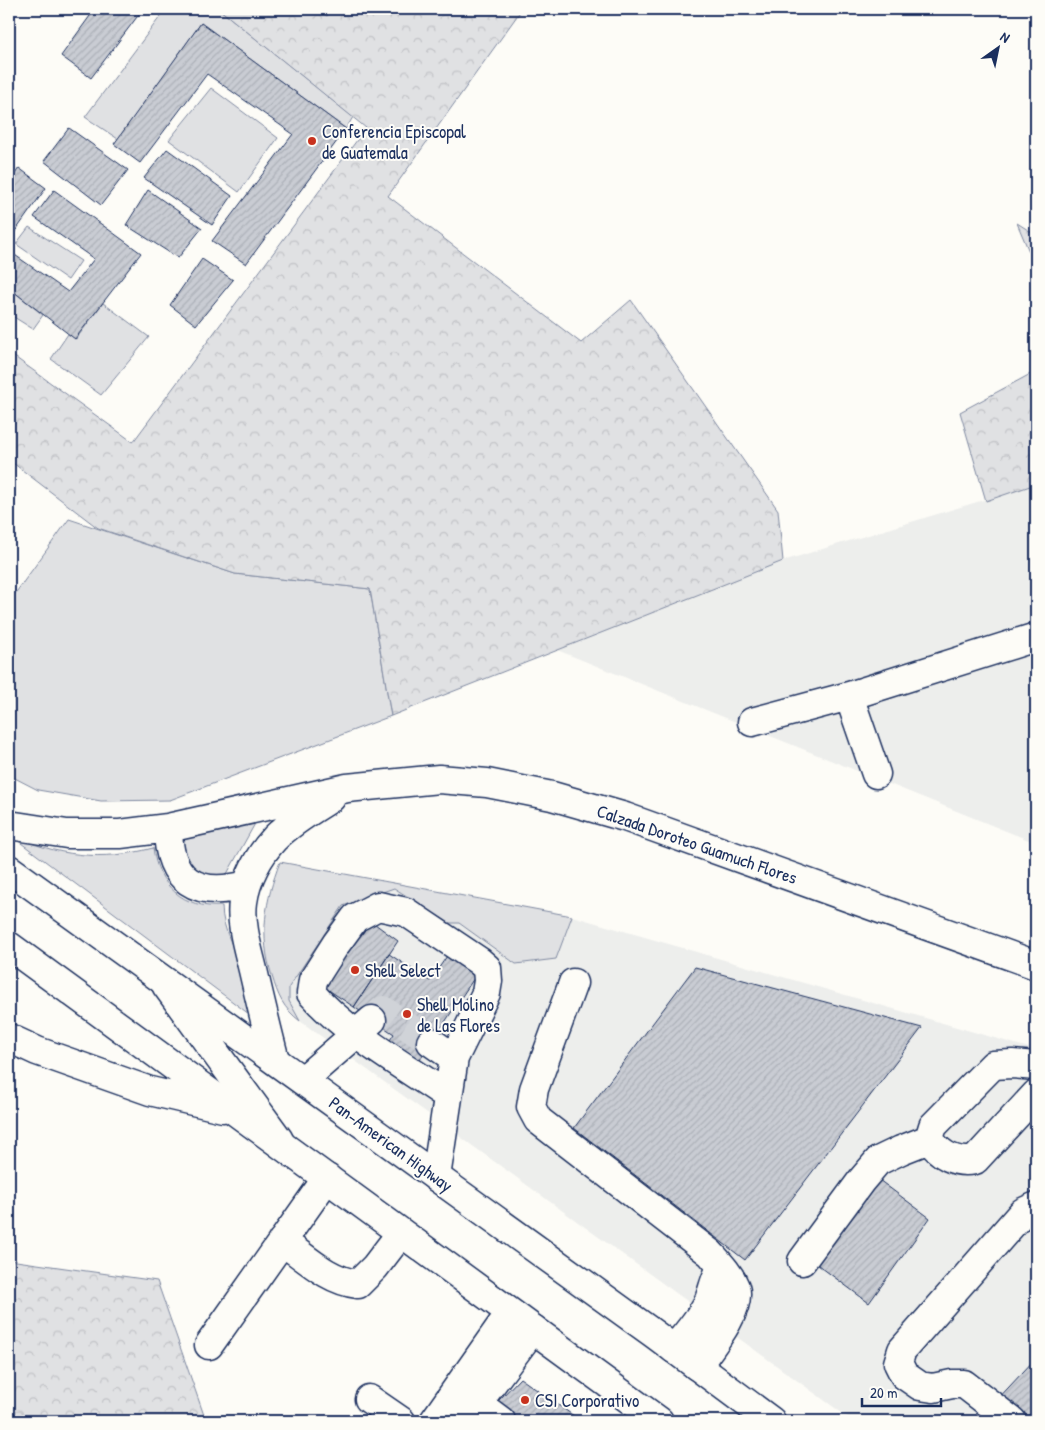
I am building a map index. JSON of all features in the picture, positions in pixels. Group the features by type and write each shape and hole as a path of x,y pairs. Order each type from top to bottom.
{"main road":[{"path":"752,722 849,696 1036,637"},
{"path":"849,696 876,774"},
{"name":"Calzada Doroteo Guamuch Flores","path":"9,825 32,830 93,835 128,833 168,828 347,788 439,779 487,782 552,796 625,817 1036,965"},
{"name":"Calzada Doroteo Guamuch Flores","path":"275,1060 248,951 243,922 243,903 246,885 254,868 275,838 307,813 347,788"},
{"path":"168,828 169,849 172,858 186,879 209,890 228,890 246,885"},
{"name":"Pan-American Highway","path":"9,869 303,1080 771,1421"},
{"path":"436,1177 454,1058 486,993 488,981 486,968 479,961 406,912 378,906 356,918 336,944 313,980 311,993 323,1006 365,1027 448,1096"},
{"path":"9,946 659,1421"},
{"path":"161,978 284,1147"},
{"path":"573,982 534,1089 531,1107 538,1120 710,1253 722,1267 736,1289 734,1312 697,1366"},
{"path":"303,1080 365,1027"},
{"path":"9,1038 37,1051 150,1091 234,1110"},
{"path":"432,1042 454,1058"},
{"path":"929,1139 933,1126 993,1065 1036,1066"},
{"path":"929,1139 936,1149 952,1160 964,1162 974,1160 1036,1094"},
{"path":"802,1261 861,1180 878,1161 929,1139"},
{"path":"209,1346 327,1178"},
{"path":"1012,1421 964,1384 952,1384 934,1388 920,1386 904,1375 898,1363 902,1350 1022,1212 1034,1207 1036,1208"},
{"path":"282,1241 335,1278 345,1283 358,1284 375,1267 401,1233"},
{"path":"674,1349 709,1300 715,1278 722,1267"},
{"path":"434,1421 510,1313"},
{"path":"501,1421 470,1412 533,1329"},
{"path":"369,1399 400,1421"}],"shaded area":[{"path":"1036,484 1036,843 557,650 783,561"},
{"path":"394,888 449,923 458,922 516,964 556,959 572,916 1036,1050 1036,1421 853,1421 300,1021 289,1001 289,987 343,906"}],"green space":[{"name":"Conferencia Episcopal de Guatemala","path":"166,9 219,9 353,117 346,129 201,23 118,139 85,117"},
{"path":"219,9 318,9 327,16 334,9 522,9 388,196 581,343 631,300 778,510 783,561 391,716 370,589 235,574 98,528 9,460 9,353 133,442 366,128"},
{"name":"Conferencia Episcopal de Guatemala","path":"211,88 278,138 239,192 169,140"},
{"path":"1017,223 1036,235 1036,268"},
{"path":"29,227 81,261 68,280 16,244"},
{"path":"9,288 43,315 33,329 9,314"},
{"path":"103,303 149,337 101,395 51,359 68,334 76,339"},
{"path":"1036,371 1036,484 986,501 960,412"},
{"path":"69,519 235,574 370,589 391,716 170,800 101,801 38,790 9,775 9,602"},
{"path":"257,820 223,881 188,874 178,839"},
{"path":"9,834 62,852 97,856 115,855 153,848 160,873 175,892 184,899 195,903 208,906 222,906 227,933 245,975 261,1023"},
{"name":"Shell Molino de Las Flores","path":"280,862 572,916 556,959 516,964 459,923 449,923 394,888 343,906 289,987 289,1001 300,1021 289,1011 279,996 268,961 266,947 267,905"},
{"path":"9,1260 157,1281 206,1421 9,1421"}],"building":[{"path":"95,9 143,9 91,78 61,56"},
{"name":"Conferencia Episcopal de Guatemala","path":"201,23 346,129 246,264 212,241 293,134 207,74 140,163 114,144"},
{"path":"69,128 128,170 101,205 44,161"},
{"path":"167,149 232,196 212,225 144,178"},
{"path":"19,168 46,188 9,240 9,183"},
{"path":"54,190 141,253 75,339 9,288 9,251 68,292 94,259 34,217"},
{"path":"148,190 202,228 178,258 126,225"},
{"path":"202,259 233,280 196,325 170,305"},
{"name":"Shell Select","path":"367,918 398,941 354,1007 321,985"},
{"name":"Shell Molino de Las Flores","path":"449,953 478,972 416,1066 386,1046 394,1034 354,1007 389,954 430,981"},
{"path":"695,967 922,1028 745,1260 574,1128"},
{"path":"875,1177 930,1218 869,1303 814,1262"},
{"path":"1036,1358 1036,1421 1022,1421 995,1402"},
{"name":"CSI Corporativo","path":"520,1378 581,1421 479,1421"}],"tunnel":[{"path":"372,1020 383,1010 431,1042"}],"place":[{"name":"Conferencia Episcopal de Guatemala","path":"312,141"},
{"name":"Shell Select","path":"355,970"},
{"name":"Shell Molino de Las Flores","path":"407,1014"},
{"name":"CSI Corporativo","path":"525,1400"}]}
